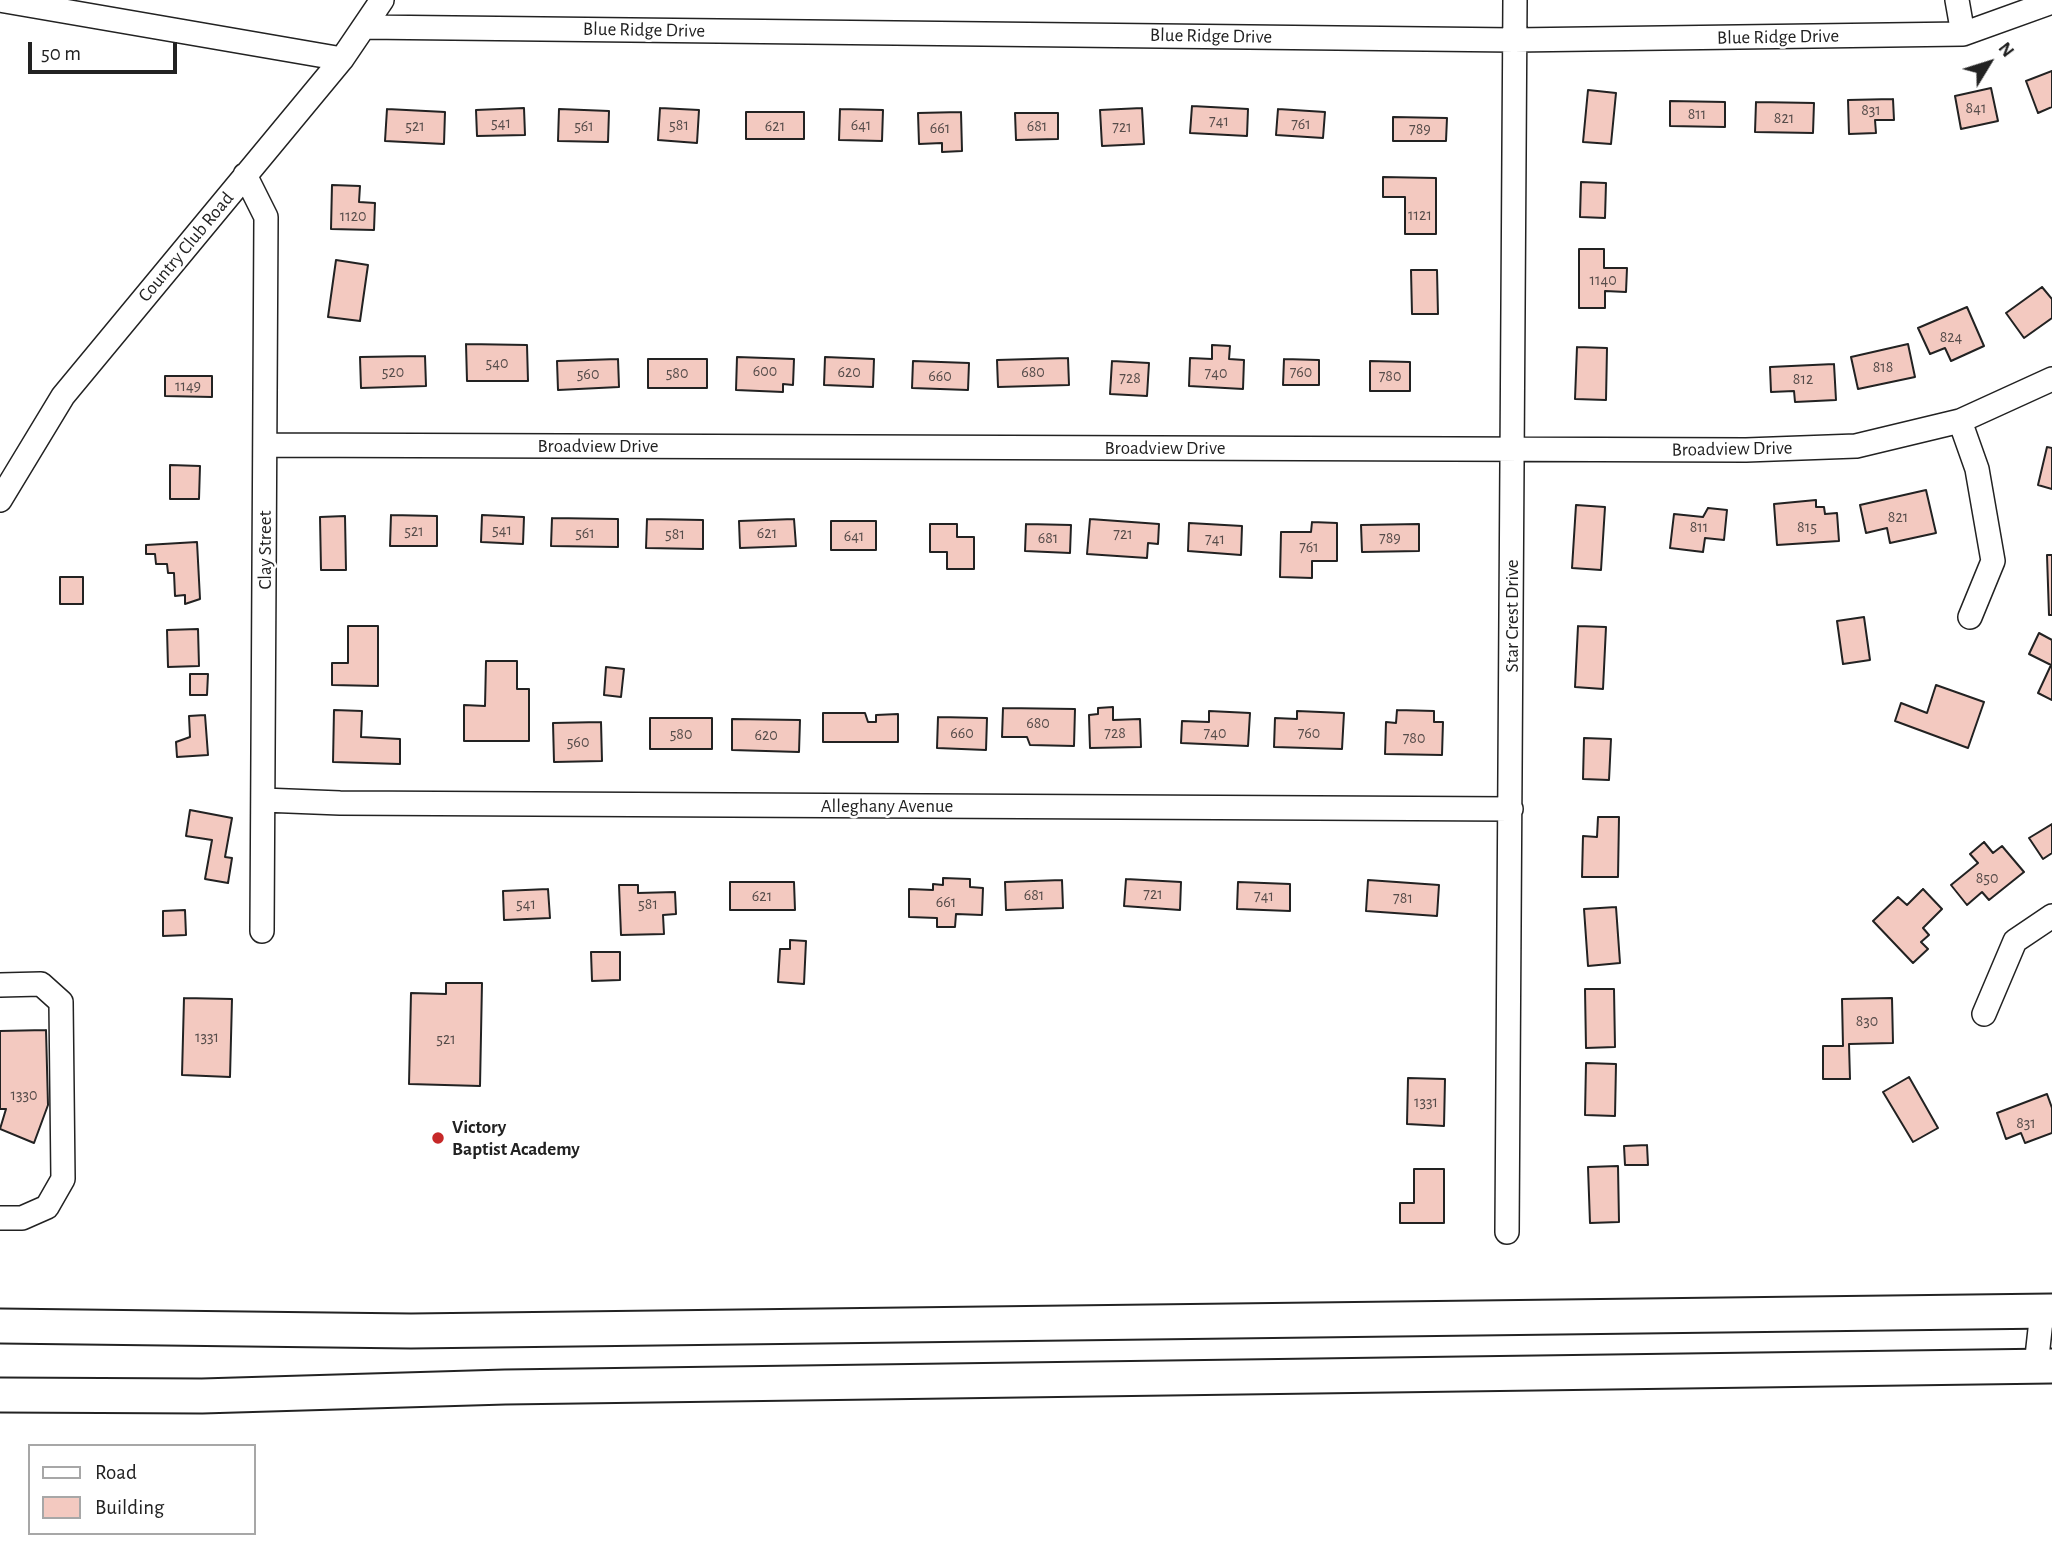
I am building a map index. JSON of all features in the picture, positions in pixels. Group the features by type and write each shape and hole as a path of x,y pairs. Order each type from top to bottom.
{"highway":[{"path":"0,1326 411,1331 2047,1311"},
{"path":"0,1395 202,1396 533,1387 2044,1366"}],"street":[{"path":"0,0 41,4 342,59"},
{"name":"Country Club Road","path":"1,497 63,396 342,59 382,0"},
{"name":"Star Crest Drive","path":"1507,1232 1515,0"},
{"path":"1958,0 1963,34"},
{"name":"Blue Ridge Drive","path":"365,27 1514,40 1963,34 2052,2"},
{"name":"Clay Street","path":"245,175 266,218 262,932"},
{"name":"Broadview Drive","path":"266,445 1746,450 1856,446 1960,421 2052,379"},
{"path":"1960,421 1978,469 1993,561 1970,617"},
{"name":"Alleghany Avenue","path":"262,800 340,803 1511,809"},
{"path":"1984,1014 2015,941 2052,916"},
{"path":"0,985 41,984 61,1002 63,1165 63,1179 47,1207 22,1218 0,1218"},
{"path":"2044,1366 2047,1311"}],"building":[{"path":"2052,71 2052,107 2038,113 2026,81"},
{"path":"1991,88 1998,121 1961,129 1955,96"},
{"path":"1588,90 1616,93 1611,144 1583,142"},
{"path":"1893,99 1894,120 1875,120 1876,133 1849,134 1848,100"},
{"path":"1670,101 1725,102 1725,127 1670,126"},
{"path":"1756,102 1814,103 1813,133 1755,132"},
{"path":"1192,106 1248,109 1247,136 1190,133"},
{"path":"524,108 525,135 477,136 476,110"},
{"path":"660,108 699,110 697,143 658,140"},
{"path":"1142,108 1144,144 1102,146 1100,110"},
{"path":"387,109 445,112 444,144 385,141"},
{"path":"559,109 609,111 608,142 558,141"},
{"path":"840,109 883,110 882,141 839,140"},
{"path":"1278,109 1325,112 1323,138 1276,135"},
{"path":"746,112 804,112 804,139 746,139"},
{"path":"961,112 962,151 942,152 942,143 919,144 918,113"},
{"path":"1015,113 1058,113 1058,139 1016,140"},
{"path":"1393,117 1447,118 1446,141 1393,141"},
{"path":"1383,177 1436,178 1436,234 1405,234 1405,197 1383,197"},
{"path":"1581,182 1606,183 1605,218 1580,217"},
{"path":"332,185 360,186 359,202 375,203 374,230 331,229"},
{"path":"1579,249 1604,249 1604,268 1627,268 1626,292 1605,291 1605,308 1579,308"},
{"path":"336,260 368,265 360,321 328,317"},
{"path":"1411,270 1437,270 1438,314 1412,314"},
{"path":"2042,287 2052,299 2052,318 2024,338 2006,313"},
{"path":"1967,307 1984,346 1951,361 1945,348 1930,354 1918,328"},
{"path":"466,344 527,345 528,381 467,381"},
{"path":"1908,344 1915,377 1858,389 1851,357"},
{"path":"1212,345 1230,346 1229,359 1244,360 1243,389 1189,386 1190,358 1212,359"},
{"path":"1577,347 1607,348 1606,400 1575,399"},
{"path":"425,356 426,386 361,388 360,357"},
{"path":"737,357 794,359 793,385 783,384 783,392 736,390"},
{"path":"825,357 874,359 873,387 824,385"},
{"path":"1068,358 1069,385 998,387 997,360"},
{"path":"618,359 619,387 558,390 557,361"},
{"path":"648,359 707,359 707,388 648,388"},
{"path":"1284,359 1319,360 1319,385 1283,385"},
{"path":"913,361 969,363 968,390 912,388"},
{"path":"1112,361 1149,363 1147,396 1110,394"},
{"path":"1370,361 1410,362 1410,391 1370,391"},
{"path":"1834,364 1836,400 1795,402 1794,391 1771,392 1770,367"},
{"path":"165,376 212,376 212,397 165,396"},
{"path":"2047,447 2052,448 2052,489 2038,485"},
{"path":"170,465 200,466 199,499 170,499"},
{"path":"1926,490 1936,533 1890,543 1887,528 1866,533 1860,505"},
{"path":"1816,500 1816,507 1824,507 1825,514 1837,513 1839,541 1777,545 1774,504"},
{"path":"1576,505 1605,507 1601,570 1572,568"},
{"path":"1708,508 1727,510 1724,540 1705,538 1703,552 1670,548 1674,514 1703,517"},
{"path":"391,515 437,516 437,546 390,546"},
{"path":"482,515 524,517 523,544 481,542"},
{"path":"345,516 346,570 321,570 320,517"},
{"path":"552,518 618,519 618,547 551,546"},
{"path":"647,519 703,520 703,549 646,548"},
{"path":"794,519 796,546 740,548 739,521"},
{"path":"1090,519 1159,524 1158,544 1148,543 1147,558 1087,554"},
{"path":"831,521 876,521 876,550 831,550"},
{"path":"1312,522 1337,523 1337,561 1312,561 1312,578 1280,577 1281,532 1311,532"},
{"path":"1189,523 1242,526 1241,555 1188,551"},
{"path":"930,524 957,524 957,537 974,537 974,569 947,569 947,552 930,552"},
{"path":"1026,524 1071,525 1070,553 1025,551"},
{"path":"1419,524 1419,551 1362,552 1361,525"},
{"path":"197,542 200,599 185,604 185,595 175,596 174,573 168,573 167,564 156,564 155,554 146,554 146,545"},
{"path":"2047,555 2052,555 2052,615 2049,615"},
{"path":"60,577 83,577 83,604 60,604"},
{"path":"1864,617 1870,660 1843,664 1837,621"},
{"path":"348,626 378,626 378,686 332,685 332,663 348,663"},
{"path":"1578,626 1606,627 1603,689 1575,687"},
{"path":"198,629 199,666 168,667 167,630"},
{"path":"2039,633 2052,640 2052,700 2038,693 2051,665 2029,654"},
{"path":"486,661 517,661 517,689 529,689 529,741 464,741 464,705 485,706"},
{"path":"606,667 624,669 621,697 604,695"},
{"path":"190,674 208,674 207,695 190,695"},
{"path":"1936,685 1984,702 1968,748 1895,721 1901,703 1927,713"},
{"path":"1113,707 1113,720 1140,719 1141,747 1090,748 1089,715 1098,714 1098,708"},
{"path":"1003,708 1075,709 1074,746 1030,745 1027,737 1002,737"},
{"path":"334,710 362,711 361,737 400,739 400,764 333,762"},
{"path":"1397,710 1434,711 1434,722 1443,722 1442,755 1385,754 1386,722 1396,723"},
{"path":"1209,711 1250,713 1248,746 1181,743 1182,721 1209,722"},
{"path":"1297,711 1344,713 1342,749 1274,747 1275,718 1297,719"},
{"path":"823,713 865,713 868,722 876,722 876,715 898,714 898,742 823,742"},
{"path":"205,715 208,755 177,757 176,742 190,737 189,716"},
{"path":"938,717 987,718 986,750 937,748"},
{"path":"650,718 712,718 712,749 650,749"},
{"path":"732,719 800,720 799,752 732,750"},
{"path":"601,722 602,761 554,762 553,723"},
{"path":"1584,738 1611,739 1609,780 1583,779"},
{"path":"190,810 232,818 225,857 232,858 228,883 205,879 212,840 186,836"},
{"path":"1598,817 1619,817 1618,877 1582,877 1583,836 1597,837"},
{"path":"2052,824 2052,853 2043,859 2029,838"},
{"path":"1984,842 1993,853 2002,846 2024,872 1989,900 1982,892 1967,905 1951,885 1978,863 1970,854"},
{"path":"943,878 970,879 970,887 983,888 982,915 956,914 955,927 937,927 937,918 909,917 909,889 933,890 933,884 943,885"},
{"path":"1126,879 1181,882 1180,910 1124,906"},
{"path":"1062,880 1063,908 1006,910 1005,882"},
{"path":"1368,880 1439,885 1437,916 1366,911"},
{"path":"730,882 794,882 795,910 730,910"},
{"path":"1238,882 1290,884 1290,911 1237,909"},
{"path":"619,885 638,885 638,893 675,892 676,914 663,915 664,934 621,935"},
{"path":"548,889 550,918 504,920 503,891"},
{"path":"1923,889 1942,909 1923,928 1929,935 1921,942 1928,949 1913,963 1873,921 1898,897 1907,905"},
{"path":"1616,907 1620,963 1588,966 1584,909"},
{"path":"185,910 186,935 163,936 163,911"},
{"path":"790,940 806,941 804,984 778,982 780,949 790,949"},
{"path":"591,952 620,952 620,980 592,981"},
{"path":"446,983 482,983 480,1086 409,1084 411,993 446,994"},
{"path":"1585,989 1614,989 1615,1047 1586,1048"},
{"path":"184,998 232,999 230,1077 182,1075"},
{"path":"1892,998 1893,1043 1849,1044 1850,1079 1823,1079 1823,1046 1843,1046 1842,999"},
{"path":"46,1030 48,1105 34,1143 0,1129 6,1109 0,1109 0,1031"},
{"path":"1586,1063 1616,1064 1615,1116 1585,1115"},
{"path":"1909,1077 1938,1128 1913,1142 1883,1092"},
{"path":"1408,1078 1445,1079 1444,1126 1407,1124"},
{"path":"2047,1094 2052,1108 2052,1133 2025,1143 2021,1133 2006,1139 1997,1113"},
{"path":"1647,1145 1648,1165 1625,1165 1624,1146"},
{"path":"1618,1166 1619,1222 1590,1223 1588,1167"},
{"path":"1414,1169 1444,1169 1444,1223 1400,1223 1400,1203 1414,1203"}],"place":[{"name":"Victory Baptist Academy","path":"438,1138"}]}
